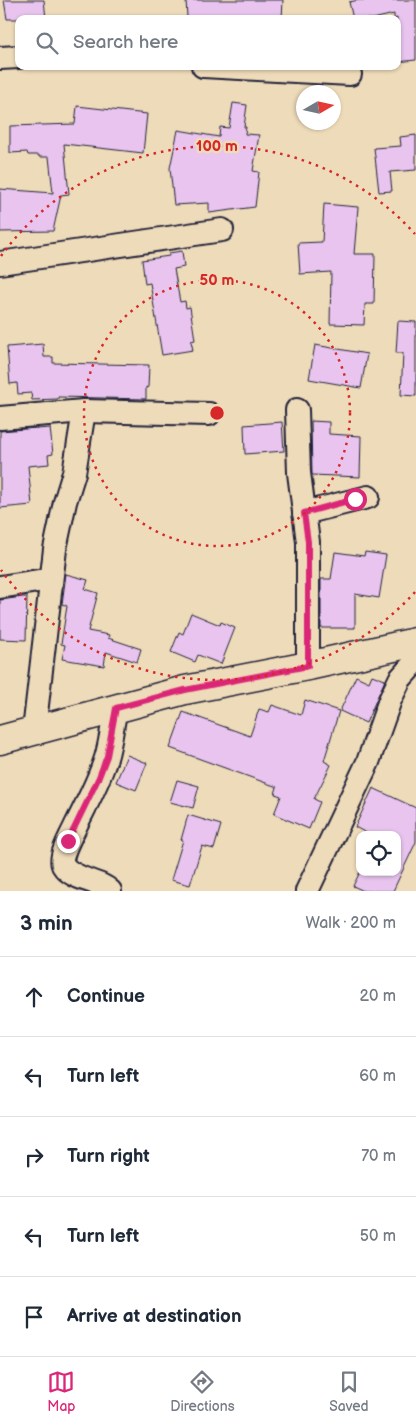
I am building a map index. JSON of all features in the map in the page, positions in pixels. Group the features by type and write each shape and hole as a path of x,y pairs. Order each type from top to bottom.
{"main road":[{"path":"0,740 185,690 308,666 416,642"}],"street":[{"path":"0,58 15,57"},
{"path":"277,70 350,74"},
{"path":"0,263 222,230"},
{"path":"297,410 299,473 308,542 308,666"},
{"path":"34,730 51,579 65,502 74,473 84,411"},
{"path":"0,418 84,411 209,414"},
{"path":"304,513 368,497"},
{"path":"0,587 51,579"},
{"path":"307,891 368,762 390,700 400,680 416,661"},
{"path":"110,891 105,887 83,879 67,869 62,864 62,860 68,841 107,756 116,708"}],"building":[{"path":"4,0 44,0 46,15 15,15 15,19 7,19"},
{"path":"186,0 283,0 282,15 187,15"},
{"path":"359,0 416,0 416,60 401,62 401,15 352,15 349,2"},
{"path":"233,103 247,105 245,134 259,135 253,171 259,172 255,207 209,213 209,203 174,205 170,168 178,130 219,137 220,127 229,128"},
{"path":"77,106 147,114 143,153 64,144 69,194 61,195 53,231 0,232 0,189 53,193 49,157 28,155 27,152 10,153 10,126 75,124"},
{"path":"416,135 416,170 390,172 392,191 379,192 374,148 401,146 400,137"},
{"path":"324,204 358,207 354,254 375,254 374,304 365,304 364,325 330,324 331,272 300,274 298,243 322,242"},
{"path":"182,251 184,267 174,269 180,302 185,301 186,308 190,307 195,340 191,341 193,350 162,355 150,283 145,284 142,260 169,256 169,253"},
{"path":"398,321 416,322 416,396 401,395 403,353 396,353"},
{"path":"43,344 44,357 53,357 53,363 149,365 146,399 58,397 58,399 32,400 31,393 18,394 17,383 10,384 7,347"},
{"path":"315,345 367,354 361,388 309,379"},
{"path":"311,421 329,422 329,434 361,436 360,477 312,475"},
{"path":"282,422 284,451 245,454 244,425"},
{"path":"50,428 53,454 48,455 49,464 28,466 32,505 0,508 0,431"},
{"path":"335,552 364,556 365,552 386,555 379,598 355,594 355,628 321,628 321,579 331,579"},
{"path":"66,574 88,580 85,589 98,593 88,631 109,635 108,638 141,649 137,662 106,652 104,666 62,659 65,645 61,644 67,606 62,604"},
{"path":"27,597 26,640 0,639 0,600"},
{"path":"191,613 220,625 221,622 235,628 221,664 198,655 195,662 171,652 179,632 183,634"},
{"path":"372,675 385,680 366,723 340,711 356,676 369,682"},
{"path":"305,700 339,711 324,761 331,765 314,799 320,802 309,829 274,814 281,796 275,794 277,787 170,748 183,712 250,736 259,709 269,712 272,705 301,715"},
{"path":"127,755 147,763 136,790 116,782"},
{"path":"177,780 199,786 193,808 170,802"},
{"path":"373,788 416,808 416,842 401,874 401,831 362,831 355,827"},
{"path":"188,815 221,825 214,849 202,846 190,885 171,880"},
{"path":"358,876 400,876 393,891 364,891 353,886"}],"route":[{"path":"68,841 107,756 116,708 185,690 308,666 308,542 304,513 355,499"}]}
